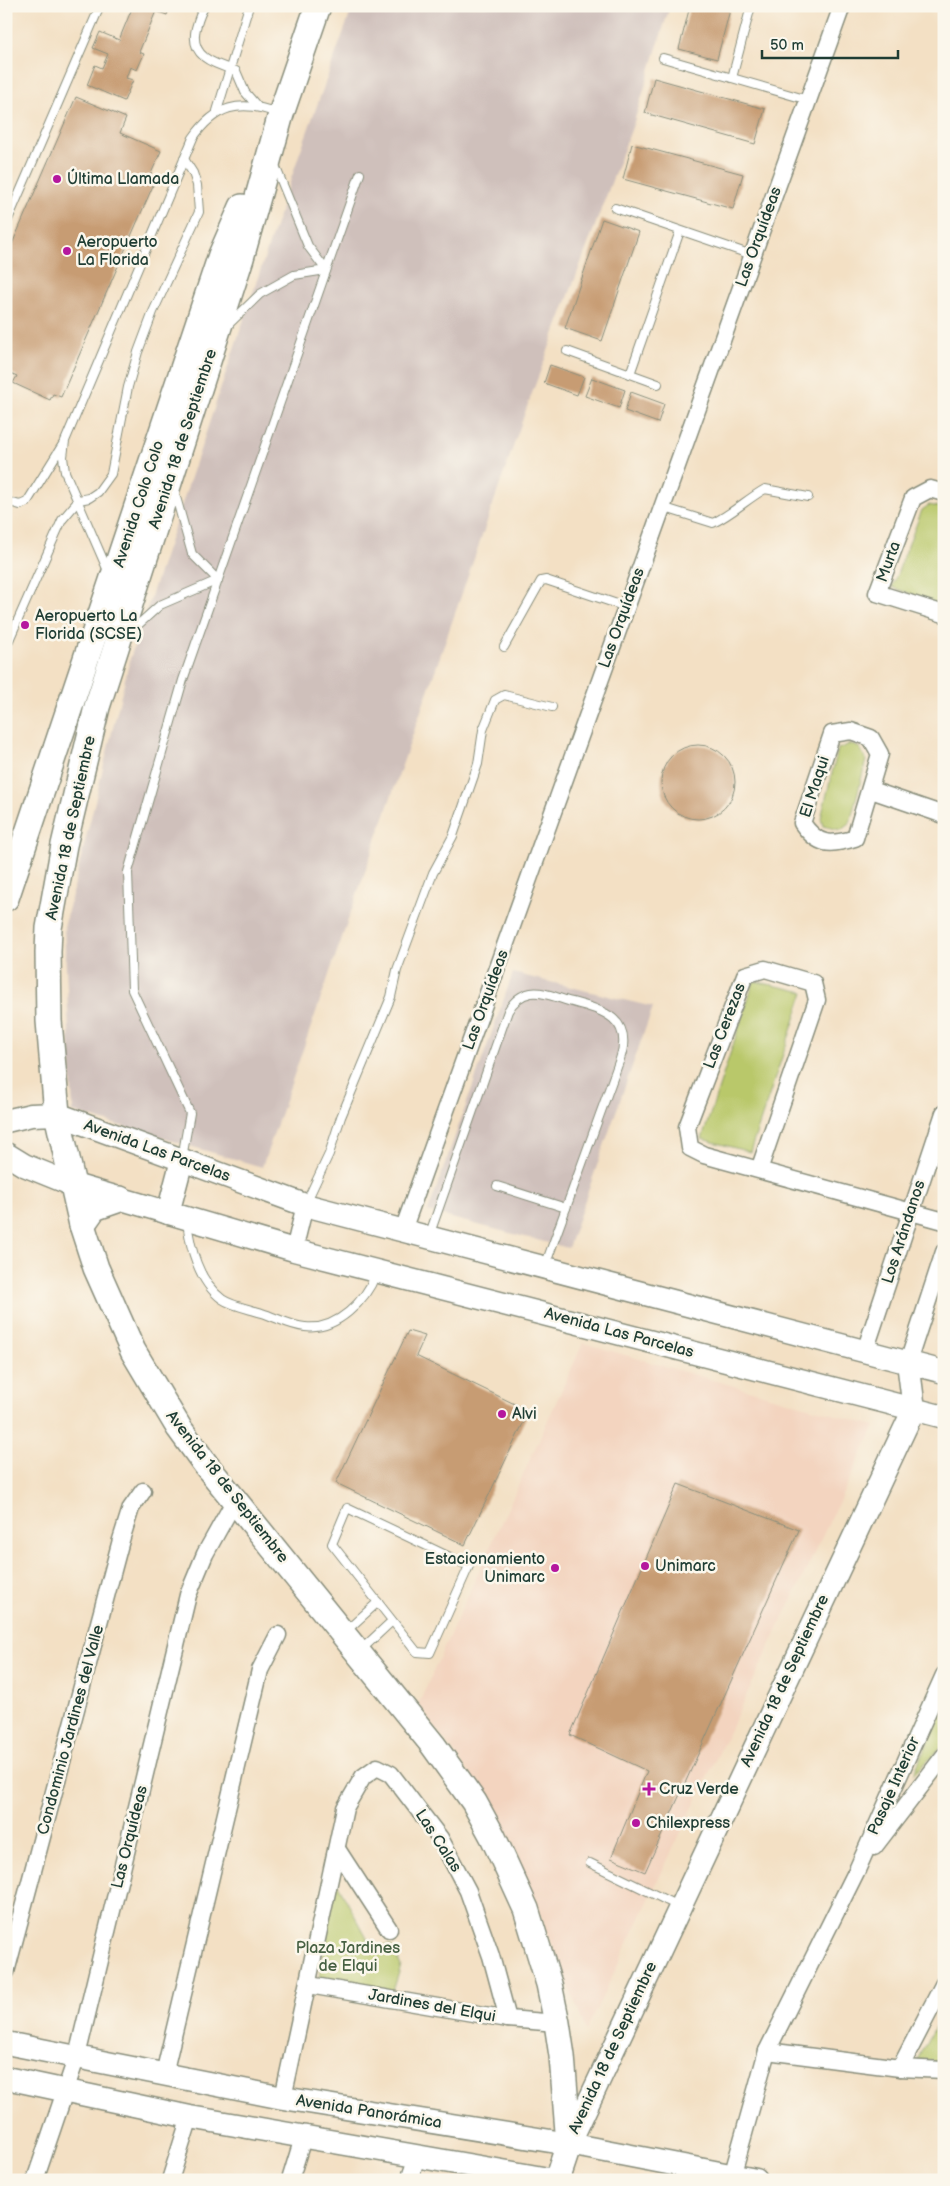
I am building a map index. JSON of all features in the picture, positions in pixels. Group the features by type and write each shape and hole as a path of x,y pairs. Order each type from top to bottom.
{"main road":[{"path":"281,114 318,6"},
{"name":"Avenida 18 de Septiembre","path":"281,114 241,258 97,707 80,773 49,928 49,1021 56,1114 82,1225 113,1310 146,1374 179,1428 433,1745 474,1802 493,1836 526,1909 549,1984 562,2056 568,2144"},
{"name":"Avenida Colo Colo","path":"6,898 221,255 281,114"},
{"name":"Avenida Las Parcelas","path":"6,1121 31,1115 56,1114 305,1205 944,1372"},
{"name":"Avenida Las Parcelas","path":"6,1154 32,1169 71,1184 294,1250 944,1417"},
{"path":"178,1216 182,1160"},
{"path":"82,1225 94,1208 120,1199"},
{"path":"908,1362 914,1409"},
{"name":"Avenida 18 de Septiembre","path":"556,2180 568,2144 678,1906 914,1409"},
{"name":"Avenida Panorámica","path":"6,2043 283,2098 568,2144 732,2178 756,2180"},
{"path":"6,2078 190,2118 556,2180"}],"street":[{"name":"Las Orquídeas","path":"403,1230 842,6"},
{"name":"Murta","path":"944,493 930,489 913,498 878,593 944,614"},
{"name":"El Maqui","path":"851,731 871,738 880,754 870,790 855,838 835,844 812,837 802,823 832,734 851,731"},
{"path":"870,790 944,815"},
{"name":"Las Cerezas","path":"759,1170 817,1000 814,984 765,969 745,975 687,1127 690,1148 704,1155 944,1221"},
{"name":"Los Arándanos","path":"864,1351 944,1112"},
{"path":"294,1250 305,1205"},
{"path":"908,1362 944,1252"},
{"name":"Condominio Jardines del Valle","path":"6,1972 121,1540 131,1508 143,1491"},
{"name":"Las Orquídeas","path":"35,2180 77,2056 188,1595 205,1554 235,1500"},
{"path":"164,2074 260,1670 278,1635"},
{"name":"Pasaje Interior","path":"732,2178 767,2051 857,1870 944,1675"},
{"name":"Pasaje Interior","path":"857,1870 944,1756"},
{"name":"Las Calas","path":"283,2098 309,1985 345,1808 364,1777 377,1767 391,1774 440,1838 468,1891 491,1956 508,2019"},
{"path":"337,1849 389,1929"},
{"name":"Jardines del Elqui","path":"309,1985 508,2019 557,2023"},
{"path":"900,2068 943,1986"},
{"path":"767,2051 900,2068 944,2070"},
{"path":"170,2180 190,2118"},
{"path":"290,2180 303,2138"},
{"path":"409,2180 417,2157"}],"lane":[{"path":"6,224 100,6"},
{"path":"205,6 195,34 196,49 208,61 236,71 244,92 257,106"},
{"path":"217,112 249,6"},
{"path":"732,78 751,6"},
{"path":"663,58 808,100"},
{"path":"6,501 20,505 27,502 65,441 184,159 200,127 217,112 257,106 281,114"},
{"path":"270,153 308,246 326,270"},
{"path":"6,647 62,520 78,500 89,498 98,492 111,474 128,387 138,352 152,312 192,231 199,212 197,184 193,173 184,159"},
{"path":"182,1160 190,1113 132,990 128,872 183,680 360,174"},
{"path":"614,208 752,255"},
{"path":"630,374 680,231"},
{"path":"216,337 260,294 294,275 326,270"},
{"path":"567,351 658,384"},
{"path":"65,441 63,457 65,472 113,582"},
{"path":"170,479 192,554 218,580"},
{"path":"662,507 713,522 724,517 747,499 765,489 808,497"},
{"path":"118,643 160,605 218,580"},
{"path":"504,647 540,581 546,580 626,607"},
{"path":"305,1205 329,1154 341,1117 391,997 396,970 433,873 453,836 478,764 483,730 495,700 504,695 552,707"},
{"path":"428,1237 508,1011 516,1000 530,993 538,992 600,1009 613,1018 623,1037 620,1059 544,1267"},
{"path":"498,1186 566,1208"},
{"path":"178,1216 203,1277 222,1300 305,1327 336,1320 358,1304 371,1288 377,1272"},
{"path":"347,1508 469,1566 430,1653 417,1652 392,1621 332,1544 347,1508"},
{"path":"350,1643 378,1602"},
{"path":"350,1643 392,1621"},
{"path":"590,1863 678,1906"}],"shaded area":[{"path":"353,6 670,6 634,122 528,404 262,1167 73,1112 64,927 130,659 299,155"},
{"path":"513,973 653,1007 568,1248 428,1212"},
{"name":"Unimarc","path":"583,1343 875,1426 586,2031 513,1843 478,1785 418,1705"}],"green space":[{"path":"929,505 944,508 944,606 892,587 922,510"},
{"path":"850,744 860,748 866,760 850,823 841,830 823,826 821,818 838,749"},
{"path":"754,981 804,992 750,1152 702,1139"},
{"path":"944,1707 944,1745 913,1775"},
{"name":"Plaza Jardines de Elqui","path":"335,1879 371,1946 391,1945 401,1966 393,1991 319,1977"},
{"path":"944,2010 944,2062 917,2062"}],"building":[{"path":"133,6 170,6 167,15 156,11 139,52 144,54 137,70 130,67 126,78 133,80 124,101 87,85 95,65 102,68 108,54 93,48 100,32 119,40"},
{"path":"690,6 731,6 717,59 679,49"},
{"path":"654,78 765,109 755,144 645,113"},
{"name":"Aeropuerto La Florida","path":"76,97 126,118 120,133 161,151 149,178 155,181 61,397 53,394 50,400 13,383 17,376 6,371 6,258"},
{"path":"632,144 743,174 733,209 623,179"},
{"path":"602,219 639,232 602,341 565,328"},
{"path":"550,365 584,377 577,395 544,383"},
{"path":"592,378 625,390 619,408 585,396"},
{"path":"631,392 664,404 658,423 625,411"},
{"path":"698,745 712,748 724,756 732,768 735,782 732,796 724,808 712,816 698,819 684,816 672,808 664,796 661,782 664,768 672,756 684,748"},
{"path":"408,1331 425,1336 416,1356 529,1411 465,1545 336,1483"},
{"path":"678,1484 799,1530 645,1872 611,1858 647,1771 570,1735"}],"place":[{"name":"Última Llamada","path":"57,179"},
{"name":"Aeropuerto La Florida","path":"67,251"},
{"name":"Aeropuerto La Florida (SCSE)","path":"25,625"},
{"name":"Alvi","path":"502,1414"},
{"name":"Unimarc","path":"645,1566"},
{"name":"Estacionamiento Unimarc","path":"555,1568"},
{"name":"Cruz Verde","path":"649,1789"},
{"name":"Chilexpress","path":"636,1823"}]}
